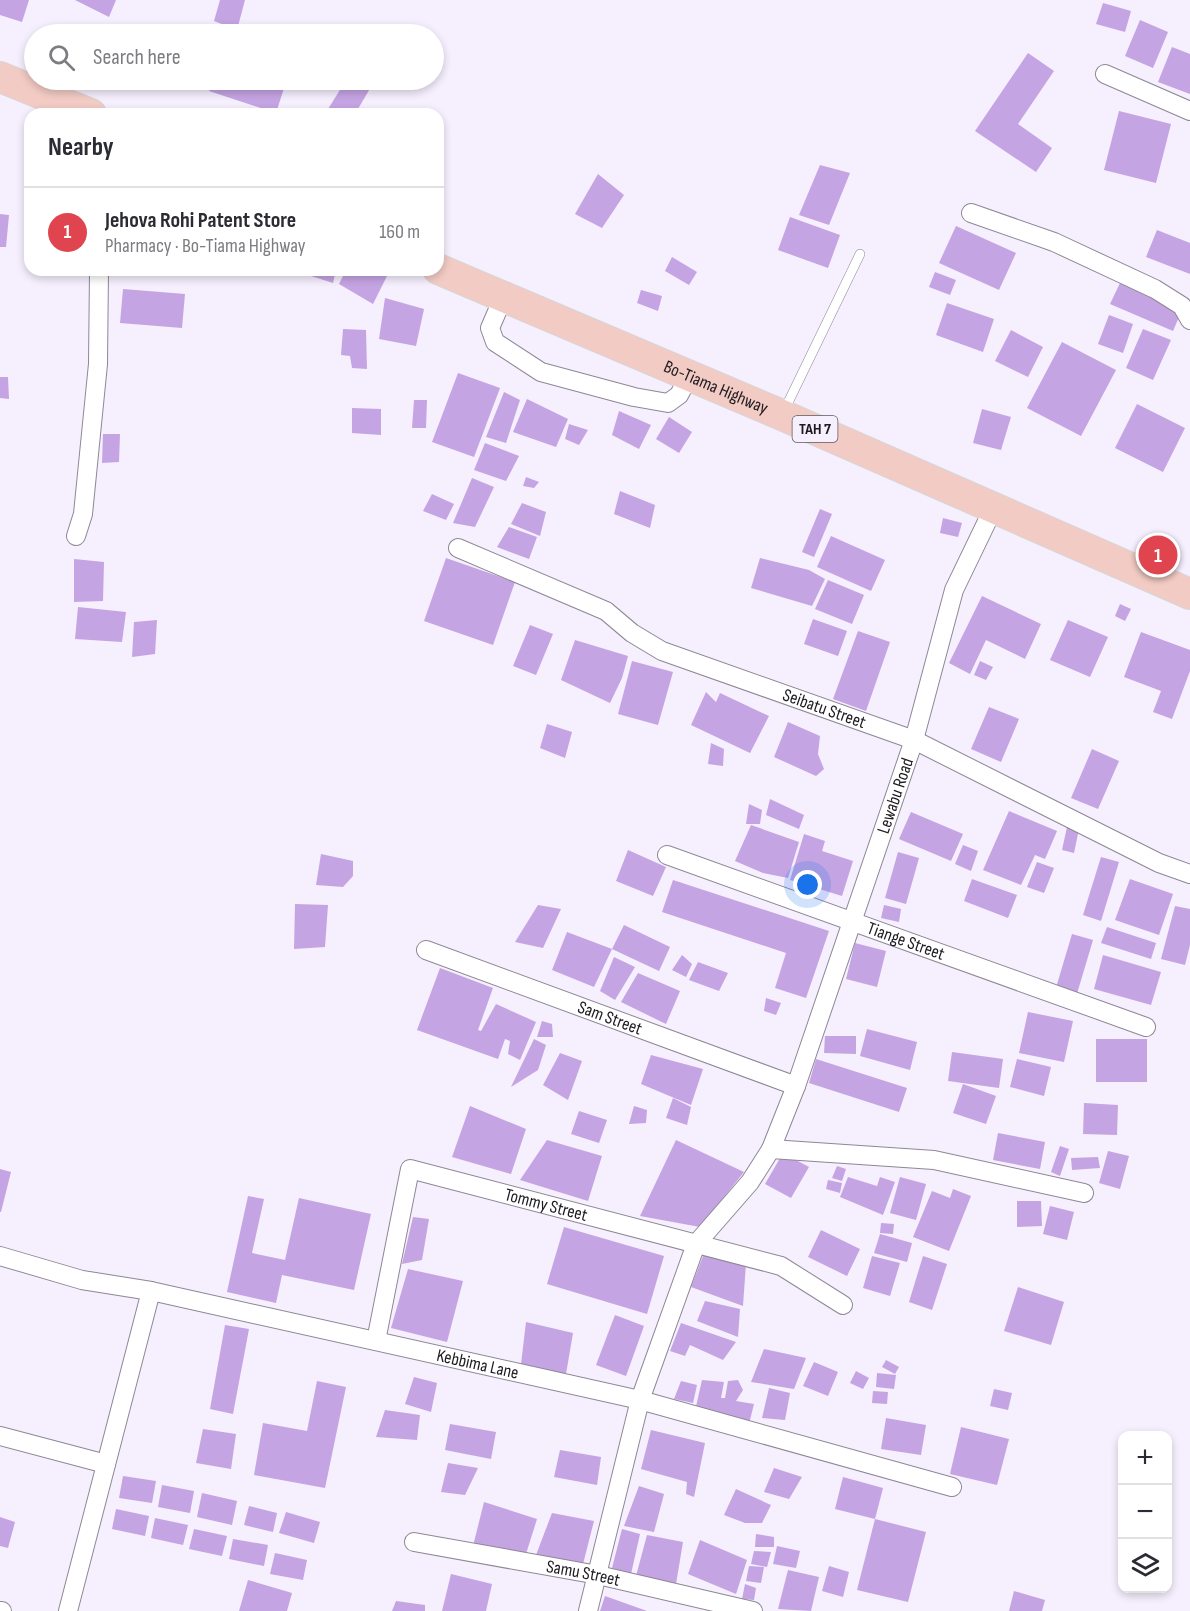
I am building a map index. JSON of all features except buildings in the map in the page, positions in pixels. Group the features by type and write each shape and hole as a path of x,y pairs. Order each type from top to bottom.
{"highway":[{"path":"0,77 24,87"},
{"path":"32,90 76,108"},
{"name":"Bo-Tiama Highway","path":"444,272 782,415 1190,594"}],"street":[{"path":"1105,74 1190,111"},
{"path":"971,213 1054,242 1155,289 1182,306 1190,320"},
{"path":"76,536 83,514 98,364 99,276"},
{"path":"503,298 490,328 495,342 541,372 634,397 669,403 679,395 689,376"},
{"name":"Lewabu Road","path":"696,1244 750,1182 771,1149 796,1086 914,740 954,590 994,507"},
{"name":"Seibatu Street","path":"458,548 606,611 632,633 662,651 914,740 1159,863 1190,874"},
{"name":"Tiange Street","path":"667,855 1146,1027"},
{"name":"Sam Street","path":"426,950 796,1086"},
{"path":"771,1149 934,1160 1084,1193"},
{"name":"Tommy Street","path":"376,1341 410,1169 781,1266 843,1305"},
{"path":"588,1611 640,1400 696,1244"},
{"name":"Kebbima Lane","path":"0,1256 82,1280 151,1291 640,1400 952,1487"},
{"path":"68,1611 151,1291"},
{"path":"0,1436 106,1464"},
{"name":"Samu Street","path":"414,1542 598,1575 753,1611"}],"lane":[{"path":"782,415 860,254"}],"place":[{"name":"Jehova Rohi Patent Store","path":"1158,555"}]}
